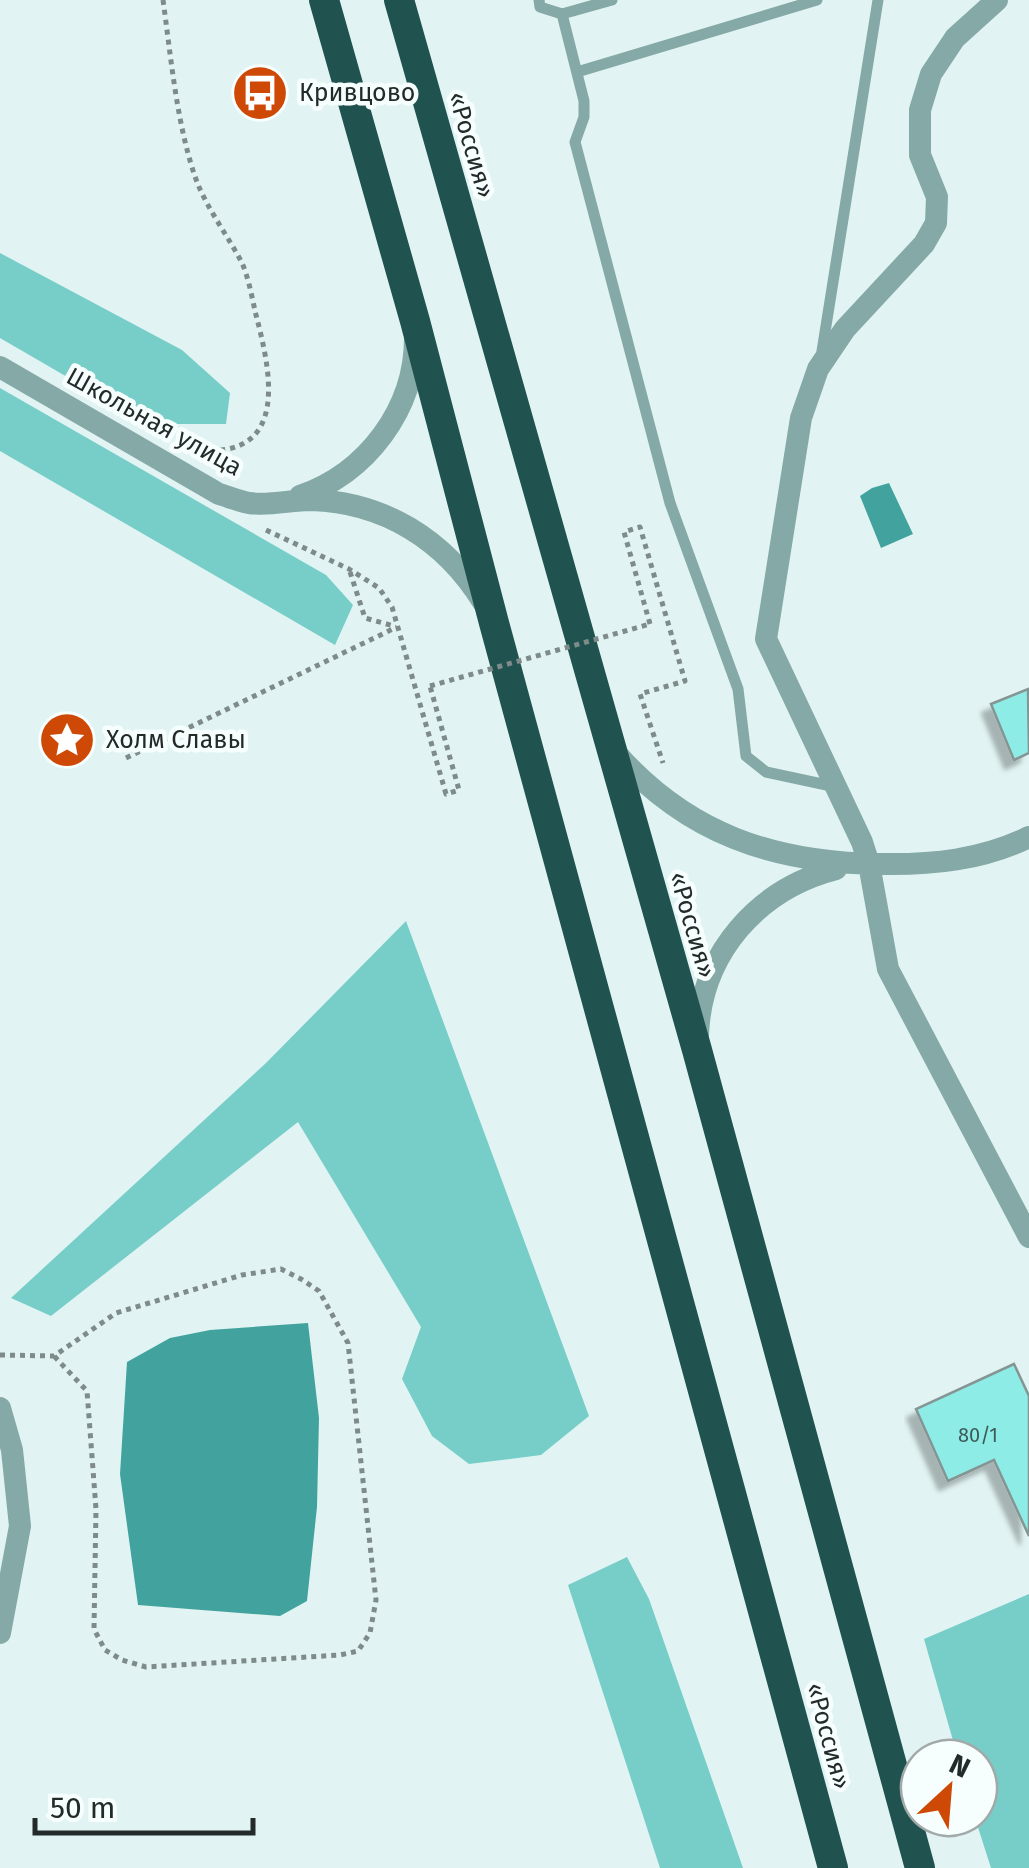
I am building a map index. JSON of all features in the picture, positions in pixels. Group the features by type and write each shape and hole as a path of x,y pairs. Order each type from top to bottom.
{"highway":[{"name":"«Россия»","path":"324,0 415,321 833,1868"},
{"name":"«Россия»","path":"398,0 697,1050 920,1868"}],"street":[{"path":"997,0 954,38 931,74 920,110 920,154 937,197 936,223 924,244 845,329 818,369 800,418 766,639 869,864 888,969 1029,1237"},
{"path":"288,500 332,482 369,452 384,434 396,414 412,369 415,321"},
{"name":"Школьная улица","path":"0,366 219,494 252,503 339,502 412,528 460,569 494,624"},
{"path":"608,744 638,777 673,806 724,835 780,855 810,861 932,865 1006,848 1029,837"},
{"path":"697,1050 704,994 720,956 744,921 788,886 814,874 869,864"},
{"path":"0,1408 12,1450 20,1526 0,1634"}],"lane":[{"path":"538,0 540,6 562,14 611,0"},
{"path":"576,72 817,0"},
{"path":"818,369 878,0"},
{"path":"562,14 584,101 584,118 575,142 670,502 738,689 746,756 766,772 836,787"}],"path":[{"path":"163,0 176,93 198,182 244,267 271,388 266,418 255,434 237,445 212,452 192,450"},
{"path":"392,607 446,794 459,790 430,686 650,624 624,532 640,527 685,681 640,694 652,738 667,772"},
{"path":"349,569 365,618 397,627"},
{"path":"126,758 397,627"},
{"path":"0,1354 54,1356 116,1313 242,1274 281,1270 319,1291 348,1343 374,1580 376,1600 370,1633 358,1651 146,1666 122,1660 105,1650 94,1629 96,1509 87,1391 54,1356"}],"shaded area":[{"path":"0,253 182,350 230,393 226,424 176,424 124,410 0,338"},
{"path":"0,388 326,575 353,605 335,645 0,451"},
{"path":"889,483 913,534 881,548 860,496"},
{"path":"406,921 589,1416 541,1455 469,1464 432,1436 402,1379 421,1327 298,1122 51,1316 11,1298 266,1063"},
{"path":"308,1323 319,1418 317,1507 307,1601 280,1616 138,1605 120,1474 127,1362 170,1338 210,1330"},
{"path":"627,1557 649,1599 743,1868 660,1868 568,1585"},
{"path":"1029,1594 1029,1868 991,1868 981,1838 999,1838 999,1738 952,1738 924,1639"}],"building":[{"path":"1028,689 1029,753 1014,760 991,704"},
{"path":"1014,1364 1029,1396 1029,1536 994,1460 948,1481 916,1409"}],"place":[{"name":"Кривцово","path":"260,93"},
{"name":"Холм Славы","path":"67,740"}]}
